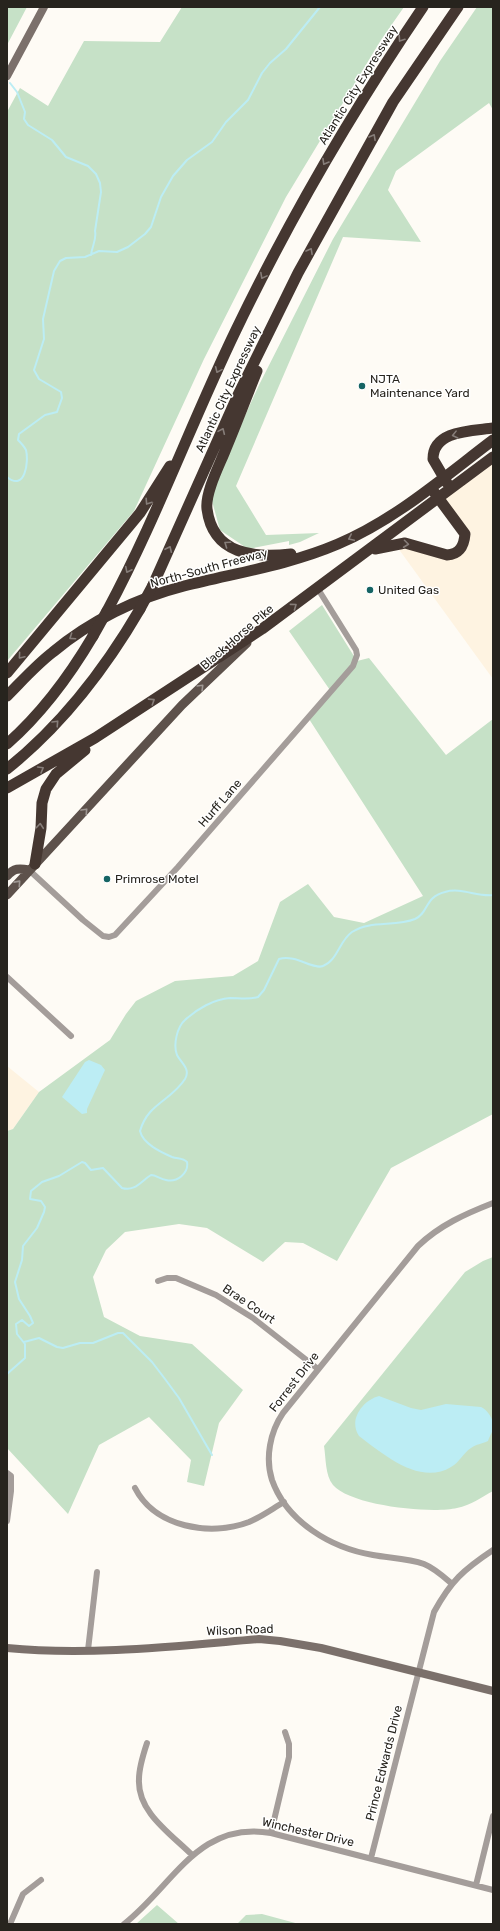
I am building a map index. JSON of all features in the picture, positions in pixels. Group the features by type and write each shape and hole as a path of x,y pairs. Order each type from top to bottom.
{"highway":[{"name":"Atlantic City Expressway","path":"7,744 40,709 59,686 81,657 93,636 130,568 238,325 309,191 362,101 423,7"},
{"name":"Atlantic City Expressway","path":"7,769 51,729 84,692 123,637 140,609 153,585 237,397 298,273 393,102 458,7"},
{"path":"298,273 215,476 208,496 207,508 211,522 221,540 252,556 319,552"},
{"path":"7,673 140,513 171,464 196,420"},
{"path":"451,488 433,459 435,445 440,440 452,435 493,428"},
{"path":"368,551 405,543 447,555 460,550 464,544 465,534 431,487 493,440"},
{"name":"Black Horse Pike","path":"262,629 318,589 493,457"},
{"name":"North-South Freeway","path":"7,696 36,667 63,644 92,624 126,607 160,593 183,586 319,552 366,531 431,487"},
{"path":"7,788 95,738 262,629"},
{"path":"32,867 40,828 42,803 46,789 56,774 134,713"}],"main road":[{"name":"Black Horse Pike","path":"7,895 182,706 219,668 262,629"},
{"path":"7,876 18,868 32,867"}],"street":[{"path":"7,76 44,7"},
{"name":"Hurff Lane","path":"32,867 83,920 103,936 110,937 115,935 178,867 353,666 357,655 356,650 318,589"},
{"path":"7,977 71,1036"},
{"name":"Forrest Drive","path":"451,1583 425,1564 354,1551 333,1543 302,1522 284,1502 271,1475 269,1451 272,1435 283,1413 397,1270 425,1240 456,1218 493,1203"},
{"name":"Brae Court","path":"158,1281 167,1278 176,1278 216,1295 250,1316 318,1369"},
{"path":"7,1472 11,1476 11,1491 7,1521"},
{"path":"135,1488 144,1502 161,1516 199,1528 237,1526 258,1517 284,1502"},
{"name":"Prince Edwards Drive","path":"371,1858 431,1621 451,1583 467,1568 493,1550"},
{"path":"88,1650 96,1572"},
{"name":"Wilson Road","path":"7,1648 37,1651 88,1650 259,1640 280,1641 321,1648 493,1691"},
{"path":"271,1833 289,1757 289,1744 285,1732"},
{"path":"146,1743 139,1776 142,1800 153,1816 192,1855"},
{"path":"476,1885 493,1816"},
{"name":"Winchester Drive","path":"124,1924 192,1855 209,1843 228,1834 249,1831 271,1833 493,1890"},
{"path":"10,1924 23,1894 41,1880"}],"shaded area":[{"path":"493,457 493,679 395,544 453,554 465,534 438,498"},
{"path":"7,1066 39,1092 13,1129 7,1131"}],"green space":[{"path":"7,7 27,7 7,45"},
{"path":"182,7 404,7 381,40 286,197 204,359 134,511 7,661 7,112 20,88 48,106 84,41 160,42"},
{"path":"477,7 493,7 493,110 489,103 396,171 388,190 421,242 343,237 236,486 266,535 319,533 300,542 289,545 289,541 248,549 220,530 212,501 206,501 259,385 333,239 440,61"},
{"path":"322,605 357,661 369,658 446,755 493,719 493,1114 391,1168 337,1261 303,1243 285,1242 263,1262 207,1228 179,1224 125,1232 106,1250 93,1277 104,1317 140,1336 192,1344 243,1390 219,1423 204,1486 187,1482 191,1460 149,1417 99,1445 68,1514 7,1448 7,1131 13,1129 39,1092 110,1040 136,1001 175,981 233,976 258,961 280,902 308,884 334,917 364,923 423,896 309,719 332,693 289,631"},
{"path":"493,1257 493,1491 462,1507 445,1510 392,1507 356,1498 342,1492 333,1485 328,1476 324,1446 465,1272"},
{"path":"157,1905 179,1924 136,1924"},
{"path":"262,1914 299,1924 237,1924 246,1915"}],"water":[{"path":"89,1060 101,1065 105,1070 87,1109 87,1113 82,1114 62,1097 85,1062"},
{"path":"379,1396 411,1408 421,1410 446,1404 481,1407 490,1416 493,1423 493,1429 488,1441 471,1448 457,1463 451,1467 439,1472 427,1473 415,1470 390,1459 359,1436 356,1430 356,1417 363,1406 373,1398"}],"waterway":[{"path":"7,477 13,481 18,481 22,478 26,468 26,450 18,440 19,434 45,415 57,412 62,398 61,392 39,379 34,370 44,339 43,319 54,271 60,261 66,258 85,257 99,251 117,252 128,247 145,234 151,227 161,197 173,176 187,160 212,142 226,122 248,100 262,73 270,63 286,49 320,7"},
{"path":"10,83 17,92 25,112 24,119 28,125 52,140 66,157 88,166 96,174 100,183 101,192 91,255"},
{"path":"7,1374 25,1358 25,1344 17,1334 16,1324 22,1320 29,1326 33,1323 19,1299 15,1282 22,1260 23,1246 37,1228 45,1207 41,1201 30,1199 31,1191 42,1182 59,1176 82,1162 85,1163 91,1170 103,1168 122,1188 127,1189 138,1185 151,1175 170,1181 178,1179 186,1170 187,1162 182,1159 172,1157 153,1147 145,1140 140,1131 148,1114 173,1092 187,1075 185,1066 177,1055 175,1046 178,1032 185,1020 200,1008 218,1000 230,998 248,999 258,997 264,990 279,959 292,959 314,966 323,966 332,959 344,940 352,932 367,926 399,923 415,919 423,913 433,897 438,894 451,891 463,891 481,895 493,895"},
{"path":"24,1342 39,1338 57,1347 63,1348 80,1343 93,1343 118,1333 123,1333 152,1362 179,1398 212,1455"}],"place":[{"name":"NJTA Maintenance Yard","path":"362,386"},
{"name":"United Gas","path":"370,590"},
{"name":"Primrose Motel","path":"107,879"}]}
